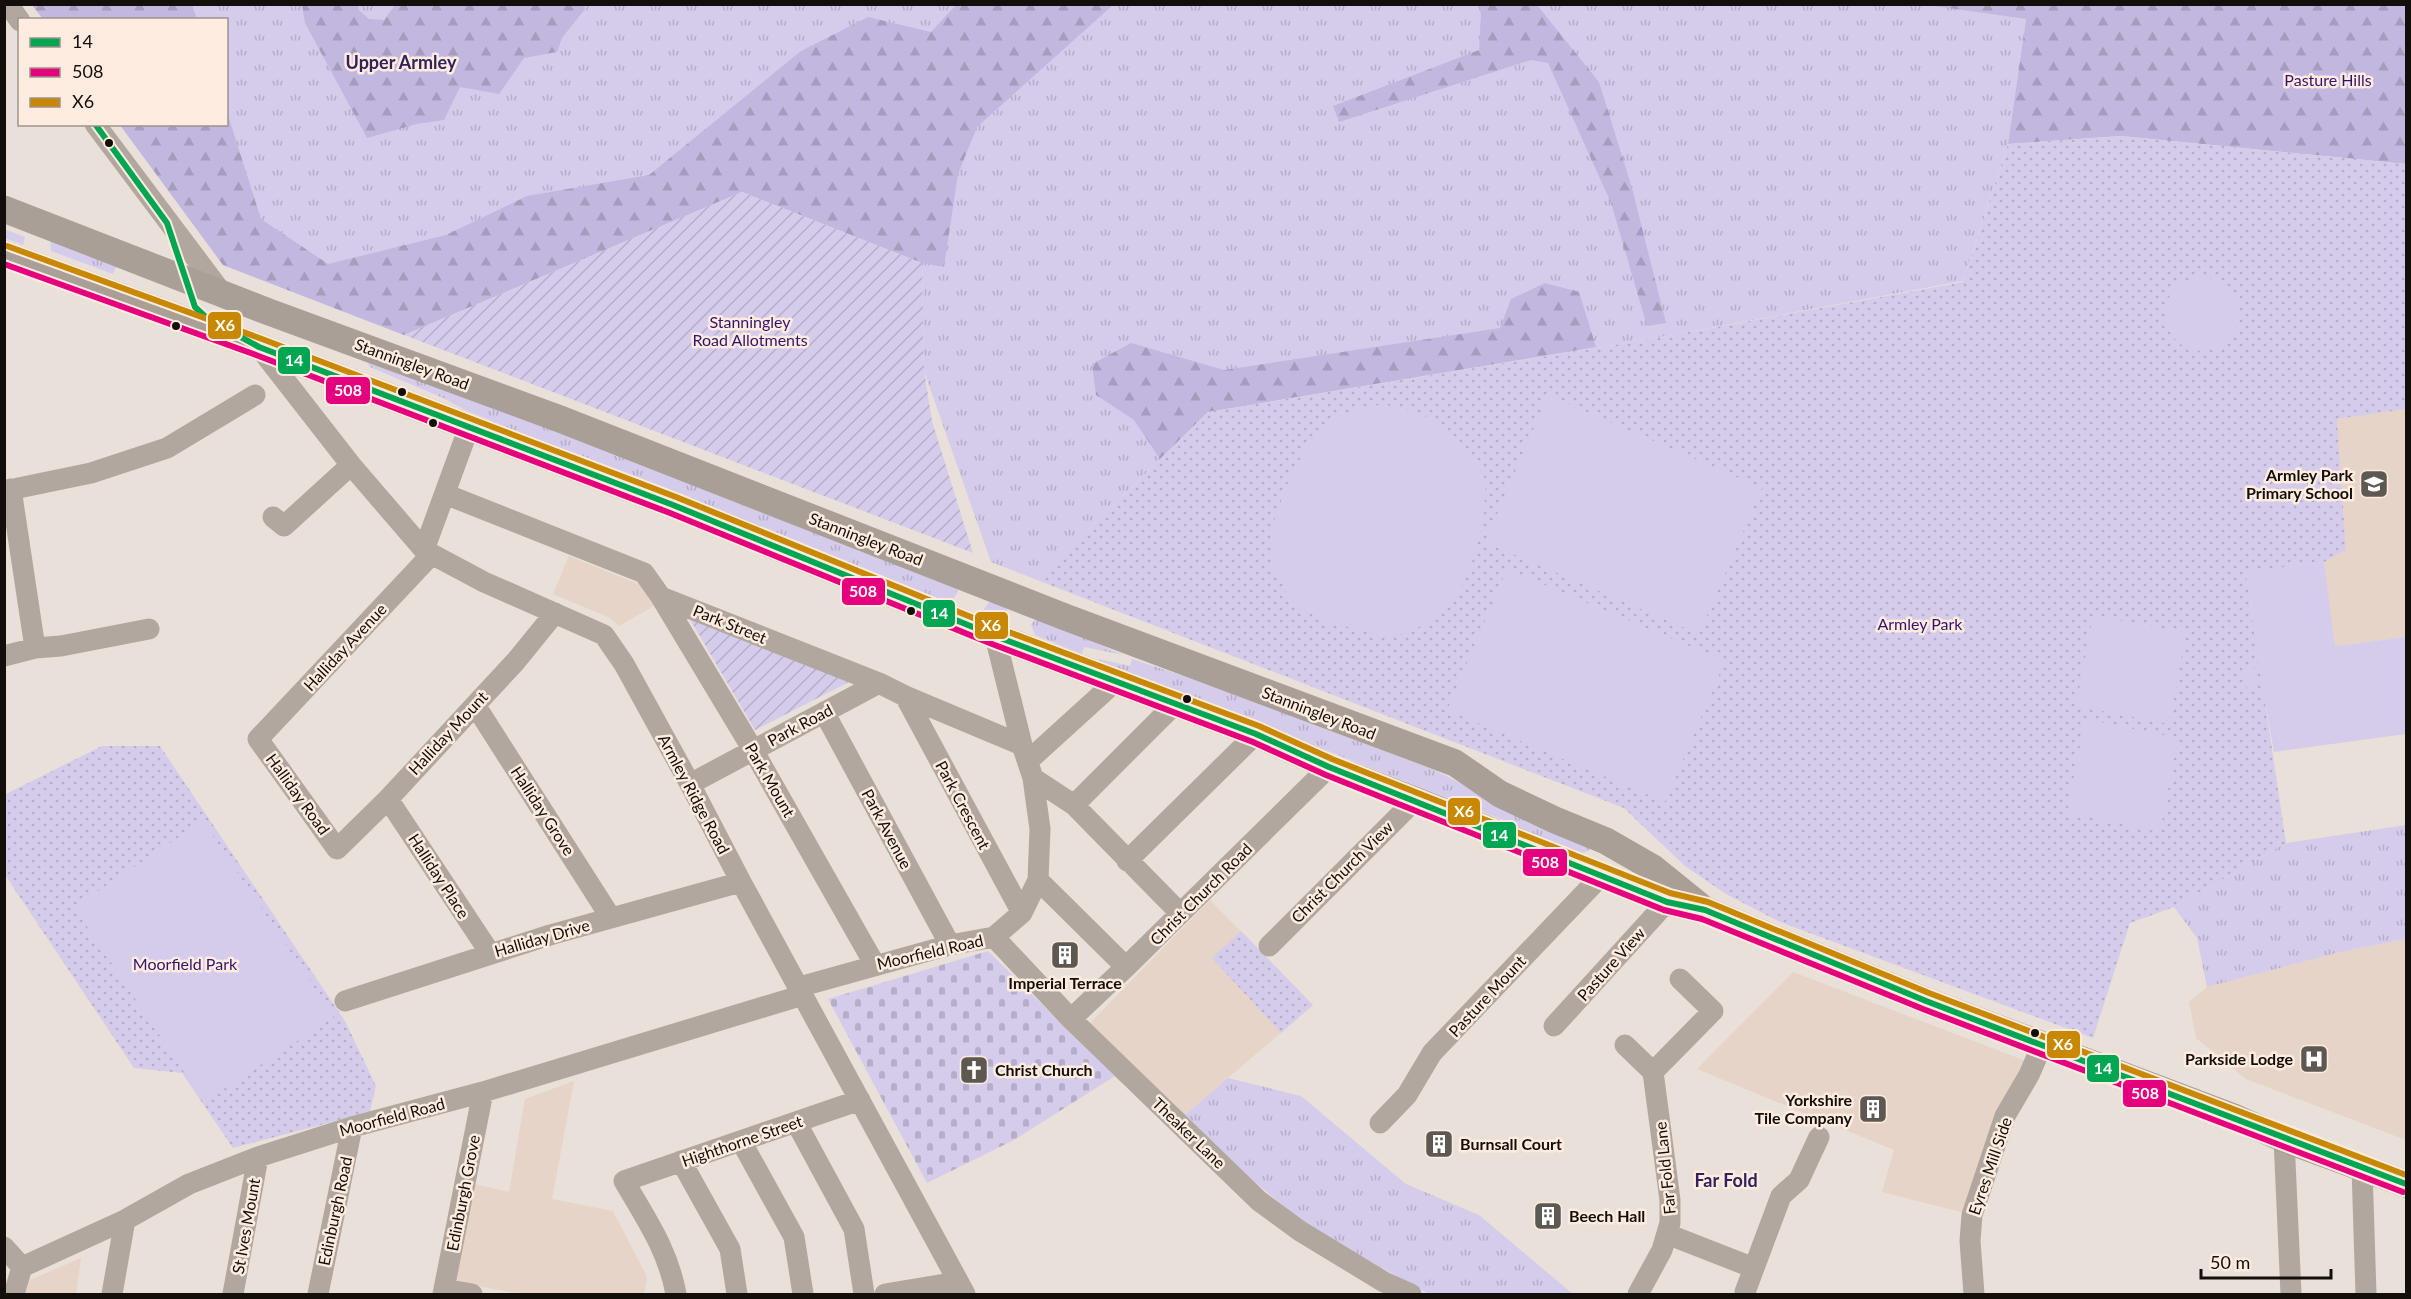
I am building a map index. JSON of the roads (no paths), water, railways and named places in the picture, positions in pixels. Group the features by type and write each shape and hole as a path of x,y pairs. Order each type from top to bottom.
{"main road":[{"name":"Stanningley Road","path":"4,209 269,312 560,419 987,587 1455,764 1500,794 1606,841 1653,868 1705,910"},
{"path":"4,222 31,232 35,240 16,258"},
{"name":"Stanningley Road","path":"16,258 310,366 673,506 991,635 1256,734 1329,767 1667,902 1705,910 1916,997 2406,1184"},
{"path":"185,279 195,307 208,319 259,347"},
{"path":"269,312 310,366"},
{"path":"987,587 973,602 991,635 1018,621 1019,599"}],"street":[{"path":"8,4 18,18"},
{"path":"96,126 167,223 222,293"},
{"path":"167,223 185,279"},
{"name":"Armley Ridge Road","path":"259,347 351,465 428,552 484,582 604,636 624,664 690,784 961,1288"},
{"path":"305,406 302,391 310,366"},
{"path":"35,648 8,490 91,474 167,448 255,395"},
{"path":"428,552 469,427"},
{"path":"273,517 284,526 351,465"},
{"path":"446,494 644,573 661,597"},
{"name":"Halliday Avenue","path":"258,739 428,552"},
{"name":"Park Street","path":"661,597 879,683 1028,761 1180,913"},
{"name":"Park Mount","path":"661,597 753,750 875,965"},
{"name":"Halliday Mount","path":"337,849 388,799 516,661 555,613"},
{"path":"4,656 35,648 61,646 149,629"},
{"name":"Moorfield Road","path":"15,1281 189,1184 258,1157 352,1126 483,1092 801,991 875,965 950,945 994,937 1022,913 1038,880 1040,829 1028,761 991,635"},
{"path":"1028,761 1115,682"},
{"name":"Park Road","path":"690,784 879,683"},
{"name":"Park Crescent","path":"905,696 1022,913"},
{"path":"1074,805 1175,704"},
{"name":"Halliday Grove","path":"475,705 611,918"},
{"name":"Park Avenue","path":"824,712 950,945"},
{"path":"1127,861 1256,734"},
{"name":"Halliday Road","path":"258,739 337,849"},
{"name":"Christ Church Road","path":"1071,1019 1329,767"},
{"name":"Halliday Place","path":"388,799 489,953"},
{"name":"Christ Church View","path":"1269,946 1415,800"},
{"name":"Pasture Mount","path":"1380,1123 1407,1095 1432,1053 1602,875"},
{"path":"1038,880 1126,967"},
{"name":"Halliday Drive","path":"345,1001 489,953 741,882"},
{"name":"Pasture View","path":"1554,1026 1667,902"},
{"name":"Theaker Lane","path":"994,937 1071,1019 1259,1201 1300,1231 1384,1282 1411,1294"},
{"path":"1625,1045 1653,1072 1713,1011 1680,979"},
{"name":"Eyres Mill Side","path":"1974,1294 1970,1241 1972,1215 2005,1116 2030,1075 2042,1045"},
{"name":"Far Fold Lane","path":"1638,1294 1662,1250 1670,1223 1670,1200 1653,1072"},
{"name":"Edinburgh Grove","path":"443,1292 483,1092"},
{"name":"Highthorne Street","path":"676,1294 671,1268 652,1228 624,1181 860,1100"},
{"path":"796,1122 854,1229 864,1294"},
{"name":"Edinburgh Road","path":"318,1294 352,1126"},
{"path":"1745,1292 1781,1196 1799,1180 1819,1137"},
{"path":"2284,1139 2291,1294"},
{"path":"741,1141 794,1237 803,1294"},
{"name":"St Ives Mount","path":"233,1294 258,1157"},
{"path":"681,1161 730,1249 737,1294"},
{"path":"2362,1168 2366,1294"},
{"path":"112,1294 125,1220"},
{"path":"1667,1234 1754,1268"},
{"path":"4,1247 15,1281"},
{"path":"885,1294 961,1288"},
{"path":"443,1292 472,1294"}],"place":[{"name":"Armley Park Primary School","path":"2374,484"},
{"name":"Imperial Terrace","path":"1065,955"},
{"name":"Parkside Lodge","path":"2314,1059"},
{"name":"Christ Church","path":"974,1070"},
{"name":"Yorkshire Tile Company","path":"1873,1109"},
{"name":"Burnsall Court","path":"1439,1144"},
{"name":"Beech Hall","path":"1548,1216"}],"district":[{"name":"Upper Armley","path":"401,63"},
{"name":"Far Fold","path":"1726,1181"}],"park label":[{"name":"Pasture Hills","path":"2328,80"},
{"name":"Stanningley Road Allotments","path":"750,331"},
{"name":"Armley Park","path":"1920,624"},
{"name":"Moorfield Park","path":"185,964"}]}
